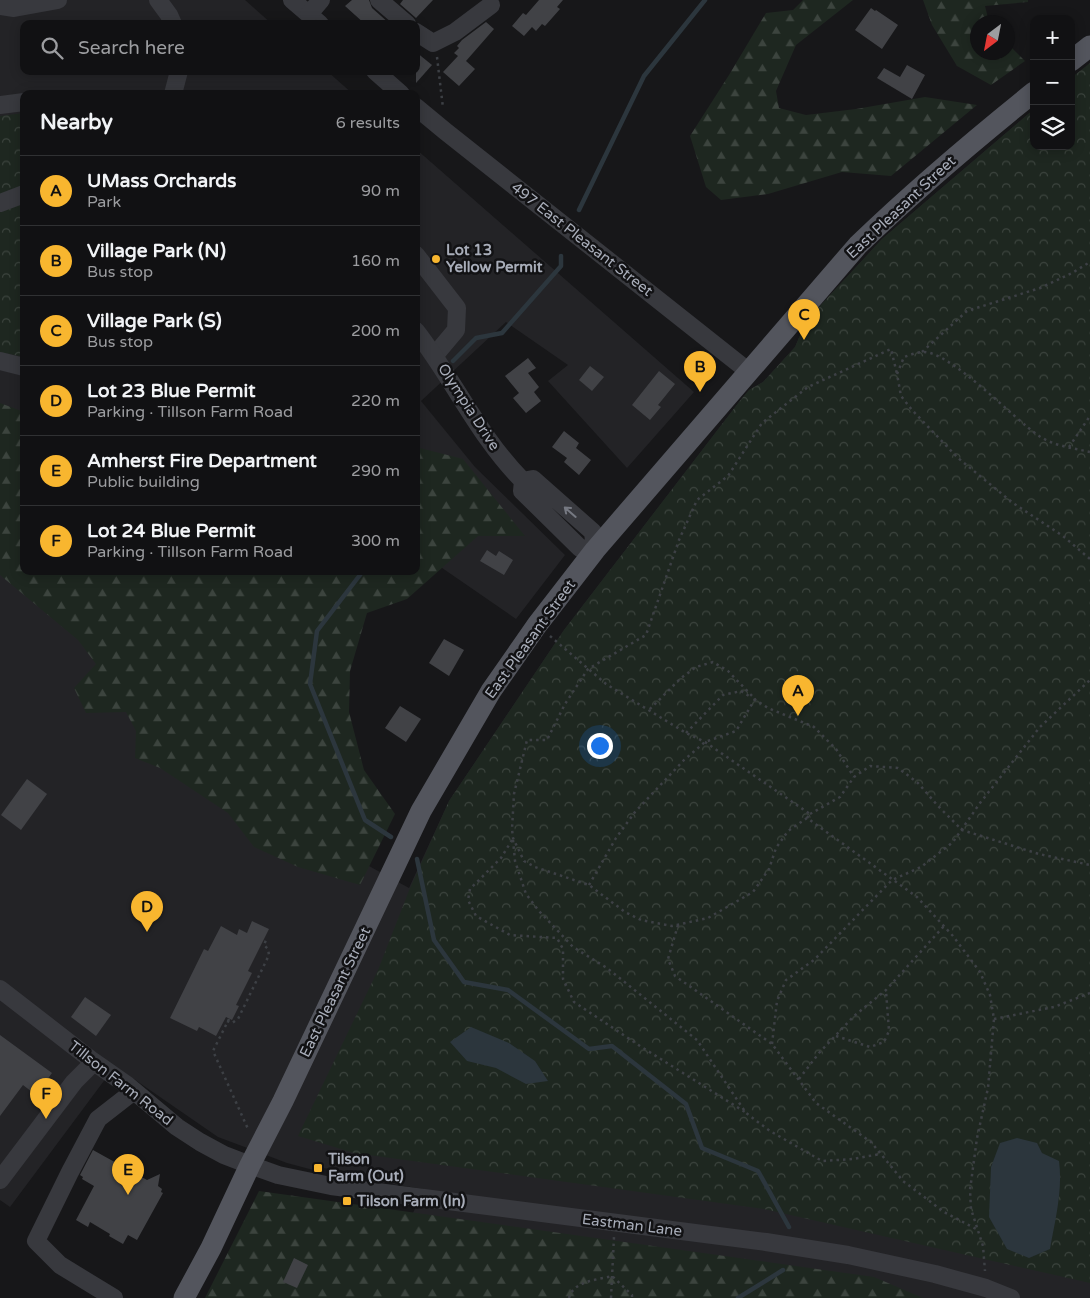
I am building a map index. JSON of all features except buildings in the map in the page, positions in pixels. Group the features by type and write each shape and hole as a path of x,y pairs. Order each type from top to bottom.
{"main road":[{"path":"1072,60 1090,46"},
{"name":"East Pleasant Street","path":"184,1298 211,1248 287,1092 421,811 487,698 537,625 596,550 858,245 905,200 1030,95"}],"street":[{"path":"0,6 14,8 58,0"},
{"path":"158,0 171,20"},
{"path":"292,0 314,19 321,0"},
{"path":"379,0 402,20"},
{"path":"420,35 433,43 455,32 491,5"},
{"path":"174,90 178,75"},
{"path":"380,75 396,90"},
{"path":"0,105 20,102"},
{"name":"497 East Pleasant Street","path":"420,109 748,371"},
{"path":"0,203 20,196"},
{"path":"420,260 457,308 456,330 435,355"},
{"name":"Olympia Drive","path":"420,337 435,355 468,410 507,464 523,481 533,479 593,532 596,550"},
{"path":"0,361 20,366"},
{"name":"Tillson Farm Road","path":"0,988 134,1091 177,1127 224,1155 250,1165"},
{"path":"0,1180 74,1082 94,1062"},
{"path":"114,1298 60,1266 36,1241 98,1118 134,1091"},
{"name":"Eastman Lane","path":"250,1165 278,1175 331,1186 766,1242 848,1255 935,1274 986,1288 1011,1298"}],"path":[{"path":"435,42 444,110"},
{"path":"922,352 967,311 1040,288 1090,262"},
{"path":"746,1113 697,1040 607,968 573,947 539,911 526,894 515,861 512,829 514,794 527,740 547,740 565,704 588,669 646,635 679,540 697,500 728,476 762,423 808,386 891,349 901,396 958,458 1013,503 1063,536 1090,559"},
{"path":"897,374 904,357 922,352 934,354 966,375 1040,437 1056,444 1090,452"},
{"path":"1069,447 1090,416"},
{"path":"537,625 606,684 686,733 705,742 810,814"},
{"path":"648,710 681,678 696,667 713,662 728,671 754,699"},
{"path":"772,1044 777,1001 786,980 814,960 892,880 922,867 953,842 980,803 1040,728 1090,680"},
{"path":"686,733 724,695 741,690 768,708 814,727 836,749 854,777"},
{"path":"589,885 616,838 635,812 684,760 705,742 736,731 754,699"},
{"path":"513,838 524,861 535,867 589,885 625,912 641,920 672,926 678,925 708,918 753,892 769,869 776,848 788,831 810,814 840,797 854,777 870,766 898,768 918,782 962,830 1039,854 1090,865"},
{"path":"807,818 917,897 944,926 980,972 990,995 994,1019 988,1088 977,1138 970,1190 971,1209 983,1246 986,1288"},
{"path":"513,838 501,858 470,889 468,900 476,916 510,935 557,938 563,949 563,979 574,1002 746,1113 770,1131 822,1160 853,1159 880,1154"},
{"path":"678,925 668,959 674,976 772,1044 816,1103 870,1142 903,1181 944,1212 978,1230"},
{"path":"799,1080 819,1053 854,1016 886,990 944,926"},
{"path":"250,1133 213,1051 228,1020 232,1023 238,1019 269,955 268,949 264,945 266,940 264,939"},
{"path":"836,1036 870,1048 884,1042 889,1031 886,990"},
{"path":"994,1019 1054,1007 1090,993"},
{"path":"610,1298 614,1239 612,1222"},
{"path":"568,1298 577,1286 612,1276"},
{"path":"612,1276 632,1295 632,1298"}],"shaded area":[{"path":"0,0 245,0 268,20 20,20 20,75 332,75 348,90 20,90 20,575 88,575 282,587 369,866 409,888 449,801 564,630 739,402 749,390 763,382 795,347 806,321 882,239 1030,112 1030,150 1075,150 1075,129 1090,64 1090,1298 374,1298 424,1189 378,1182 366,1174 323,1168 317,1171 287,1163 218,1137 115,1066 10,1207 0,1200"},
{"path":"420,152 694,392 627,468 548,381 568,365 506,322 421,401 475,467 565,555 516,619 420,553"},
{"path":"471,1027 509,1043 535,1061 548,1081 526,1084 496,1068 467,1061 450,1042"},
{"path":"1017,1138 1037,1143 1042,1153 1059,1161 1059,1194 1050,1249 1029,1258 1007,1249 989,1217 991,1167 1000,1143"}],"green space":[{"path":"803,0 853,0 796,45 776,91 779,108 806,115 856,109 925,97 977,105 891,176 842,172 768,194 721,200 706,187 690,136 766,13 793,10"},
{"path":"923,0 1028,0 1028,2 985,6 987,15 970,15 970,60 1015,60 1015,51 1025,61 991,85 957,66 932,25"},
{"path":"1090,63 1090,1283 764,1209 354,1153 298,1136 378,970 410,888 449,801 564,630 739,402 749,390 763,382 795,347 806,321 882,239 1030,112 1030,150 1075,150 1075,75"},
{"path":"20,114 20,356 0,352 0,116"},
{"path":"0,403 20,410 20,575 420,575 420,448 463,459 525,536 478,536 407,599 367,613 350,671 349,712 364,770 395,814 360,885 298,867 254,847 228,813 160,768 135,758 136,731 126,712 86,713 74,688 96,664 78,640 0,575"},
{"path":"259,1191 874,1277 923,1298 205,1298"}],"waterway":[{"path":"579,210 644,76 705,0"},
{"path":"453,361 476,338 502,333 561,266 561,256"},
{"path":"360,575 317,631 310,684 365,820 391,837"},
{"path":"417,859 434,940 464,982 508,990 589,1049 612,1046 686,1104 702,1148 758,1171 789,1227"},
{"path":"738,1298 783,1270"}],"place":[{"name":"Lot 13 Yellow Permit","path":"436,259"},
{"name":"Village Park (S)","path":"804,340"},
{"name":"Village Park (N)","path":"700,392"},
{"name":"UMass Orchards","path":"798,716"},
{"name":"Lot 23 Blue Permit","path":"147,932"},
{"name":"Lot 24 Blue Permit","path":"46,1119"},
{"name":"Tilson Farm (Out)","path":"318,1168"},
{"name":"Amherst Fire Department","path":"128,1195"},
{"name":"Tilson Farm (In)","path":"347,1201"}]}
